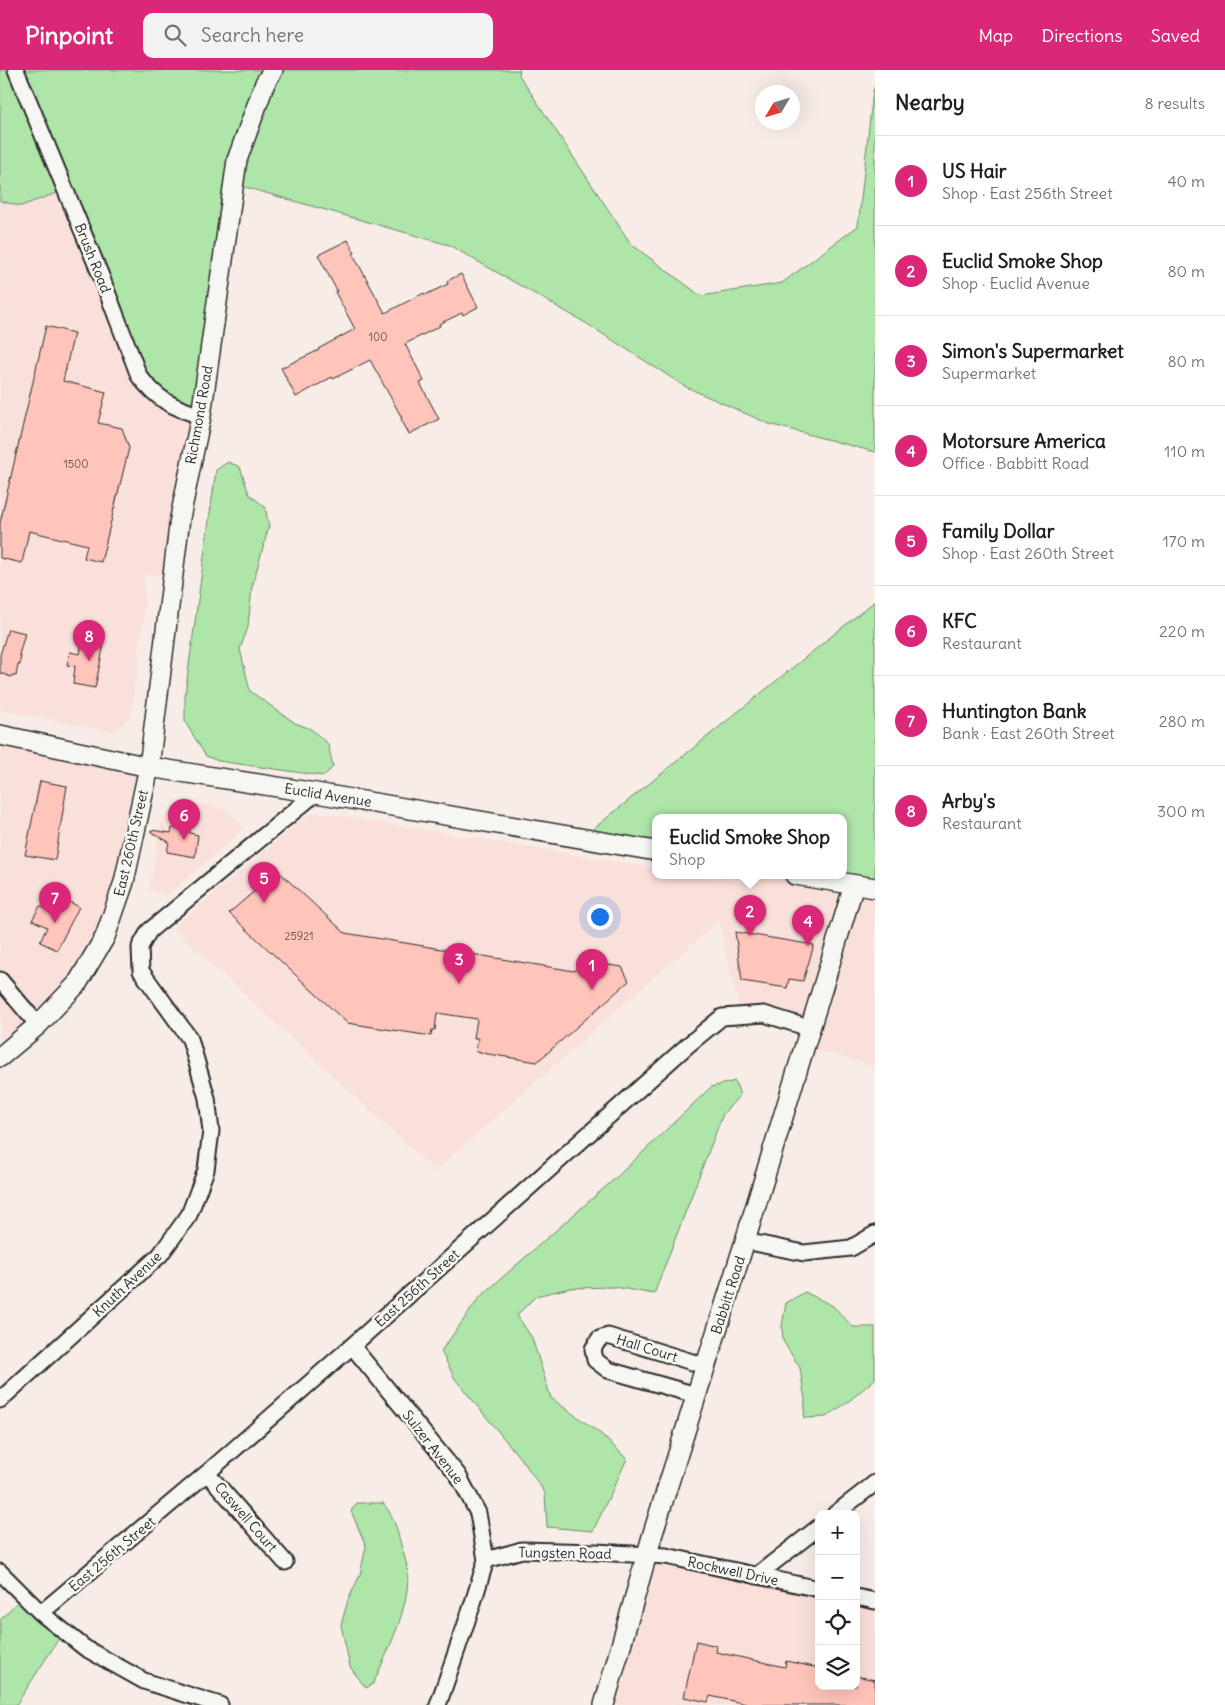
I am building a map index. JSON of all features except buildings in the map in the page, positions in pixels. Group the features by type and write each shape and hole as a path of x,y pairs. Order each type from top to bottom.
{"main road":[{"name":"Richmond Road","path":"148,767 180,518 201,416 237,160 265,83 273,70"},
{"name":"Euclid Avenue","path":"0,735 148,767 316,793 652,850"},
{"name":"East 260th Street","path":"0,1057 38,1025 77,984 105,936 124,882 148,767"},
{"path":"819,879 875,888"},
{"name":"Babbitt Road","path":"604,1705 646,1555 854,885"}],"street":[{"name":"Brush Road","path":"16,70 101,276 139,376 149,390 174,407 201,416"},
{"name":"Knuth Avenue","path":"0,1400 160,1255 189,1215 206,1170 211,1131 207,1098 190,1039 141,971 140,947 149,931 316,793"},
{"path":"0,980 38,1025"},
{"name":"East 256th Street","path":"42,1613 207,1473 352,1346 680,1051 722,1017 764,1014 809,1028"},
{"path":"745,1241 804,1253 851,1248 875,1234"},
{"name":"Hall Court","path":"696,1395 608,1370 595,1360 593,1349 599,1339 608,1336 705,1366"},
{"name":"Sulzer Avenue","path":"352,1346 458,1475 478,1513 486,1560 438,1705"},
{"name":"Caswell Court","path":"207,1473 286,1562"},
{"path":"841,1510 873,1485"},
{"path":"756,1576 815,1530"},
{"name":"Tungsten Road","path":"486,1560 522,1550 646,1555"},
{"name":"Rockwell Drive","path":"646,1555 666,1556 815,1588"},
{"path":"0,1572 42,1613 86,1648 144,1681 220,1705"},
{"path":"860,1598 875,1600"}],"shaded area":[{"path":"65,190 201,416 173,575 143,575 145,607 131,716 114,732 0,710 0,201 21,206"},
{"path":"0,735 148,767 124,882 77,984 0,1057"},
{"path":"185,801 228,809 244,829 167,896 149,890 160,825 164,817"},
{"path":"315,812 652,867 652,879 724,879 749,883 750,879 820,879 875,888 875,1066 804,1047 809,1028 741,1016 718,921 435,1171 173,928 304,818"},
{"path":"646,1555 815,1588 815,1690 860,1690 860,1598 875,1601 875,1705 602,1705"}],"green space":[{"path":"0,70 520,70 519,75 631,244 701,296 782,283 858,226 873,90 875,87 875,452 769,424 686,387 584,322 449,245 234,184 201,416 149,389 65,190 21,206 0,201"},
{"path":"228,462 240,467 249,494 265,507 269,526 252,587 248,627 240,649 250,691 295,723 311,729 328,744 333,767 324,776 218,761 206,756 185,722 185,694 216,470"},
{"path":"875,601 875,888 847,876 847,814 652,814 652,850 582,838"},
{"path":"735,1081 740,1095 723,1114 654,1294 615,1287 570,1288 536,1296 517,1315 532,1338 551,1398 601,1434 627,1459 593,1531 547,1527 545,1493 525,1464 455,1379 441,1351 480,1297 619,1175 711,1087"},
{"path":"805,1292 833,1306 853,1327 875,1327 875,1379 848,1402 826,1417 804,1418 805,1400 800,1368 783,1341 782,1326 786,1303"},
{"path":"357,1503 383,1503 393,1518 407,1564 408,1581 398,1627 373,1684 366,1688 350,1667 341,1625 348,1600 360,1575 366,1546 351,1511"},
{"path":"23,1596 64,1631 16,1705 0,1705 0,1620"}],"place":[{"name":"Arby's","path":"89,661"},
{"name":"KFC","path":"184,840"},
{"name":"Family Dollar","path":"264,903"},
{"name":"Huntington Bank","path":"55,923"},
{"name":"Euclid Smoke Shop","path":"750,936"},
{"name":"Motorsure America","path":"808,946"},
{"name":"Simon's Supermarket","path":"459,984"},
{"name":"US Hair","path":"592,990"}]}
